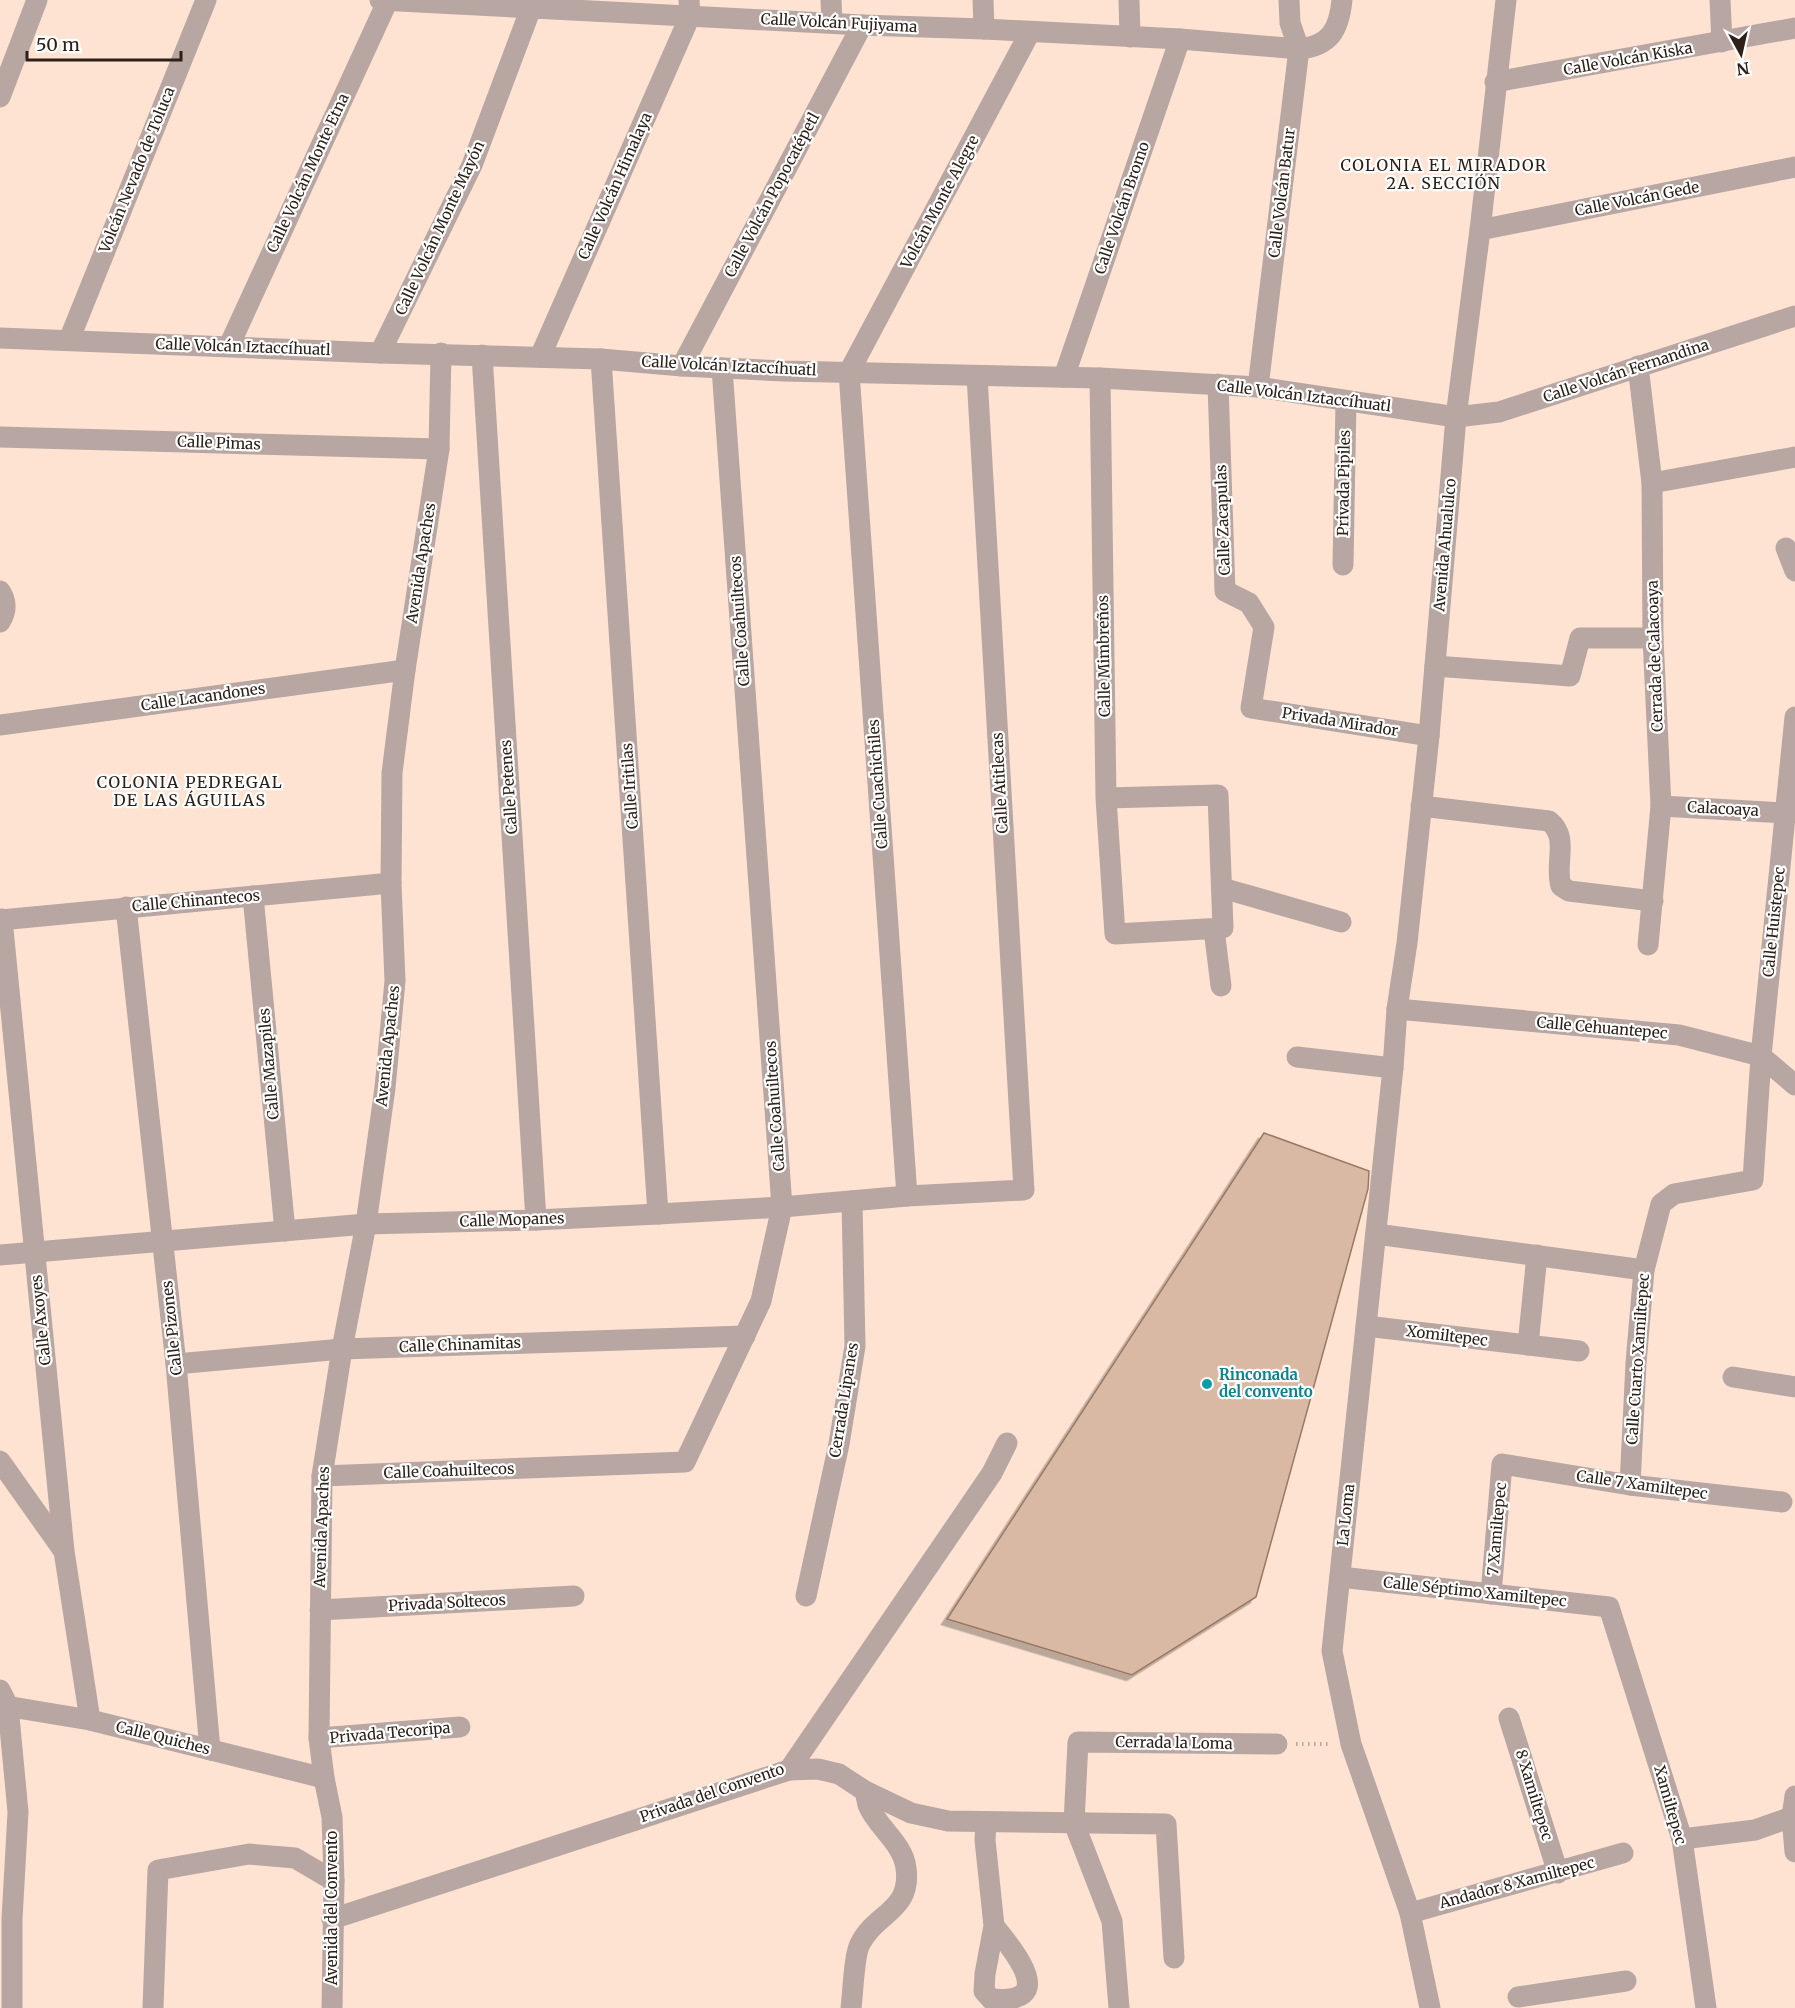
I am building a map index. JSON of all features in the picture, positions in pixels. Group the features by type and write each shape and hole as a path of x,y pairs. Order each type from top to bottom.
{"street":[{"path":"0,97 37,0"},
{"name":"Volcán Nevado de Toluca","path":"69,340 206,0"},
{"name":"Calle Volcán Fujiyama","path":"380,0 690,8 832,23 1180,39 1299,49"},
{"name":"Calle Volcán Monte Etna","path":"229,346 388,0"},
{"path":"831,0 832,23"},
{"path":"983,0 984,29"},
{"path":"1129,0 1130,37"},
{"name":"Calle Volcán Batur","path":"1258,387 1299,49 1290,23 1289,0"},
{"path":"1299,49 1315,48 1327,41 1334,31 1342,0"},
{"name":"Avenida Ahualulco","path":"1397,1009 1407,943 1429,736 1456,417 1506,0"},
{"path":"1720,0 1722,42"},
{"name":"Calle Volcán Monte Mayón","path":"380,353 472,165 531,4"},
{"name":"Calle Volcán Himalaya","path":"540,357 690,8"},
{"name":"Calle Volcán Popocatépetl","path":"682,366 862,25"},
{"name":"Calle Volcán Kiska","path":"1496,82 1795,28"},
{"name":"Volcán Monte Alegre","path":"849,372 1030,32"},
{"name":"Calle Volcán Bromo","path":"1064,377 1180,39"},
{"name":"Calle Volcán Gede","path":"1480,230 1795,167"},
{"name":"Calle Volcán Fernandina","path":"1456,417 1500,412 1795,316"},
{"name":"Calle Volcán Iztaccíhuatl","path":"0,338 380,353 601,358 722,368 1100,378 1218,384 1258,387 1456,417"},
{"name":"Avenida Apaches","path":"320,1738 322,1476 342,1349 366,1224 386,1088 395,981 391,883 392,774 405,670 439,449 441,353"},
{"name":"Calle Petenes","path":"482,355 536,1220"},
{"name":"Calle Iritilas","path":"601,358 658,1214"},
{"name":"Cerrada de Calacoaya","path":"1638,366 1652,483 1653,638 1661,806 1648,945"},
{"name":"Calle Coahuiltecos","path":"322,1476 686,1462 761,1301 782,1207 722,368"},
{"name":"Calle Cuachichiles","path":"849,372 907,1196"},
{"name":"Calle Atitlecas","path":"977,376 1024,1190"},
{"name":"Calle Mimbreños","path":"1100,378 1106,798 1115,934 1214,928"},
{"name":"Calle Zacapulas","path":"1218,384 1225,591 1249,603 1264,627 1251,708"},
{"name":"Privada Pipiles","path":"1343,565 1346,401"},
{"name":"Calle Pimas","path":"0,437 439,449"},
{"path":"1652,483 1795,457"},
{"path":"1786,548 1795,572"},
{"path":"0,591 6,606 5,614 0,622"},
{"path":"1435,666 1570,676 1580,638 1653,638"},
{"name":"Calle Lacandones","path":"0,725 405,670"},
{"name":"Privada Mirador","path":"1251,708 1429,736"},
{"name":"Calle Huistepec","path":"1761,1056 1795,717"},
{"path":"1106,798 1218,795 1223,928 1214,928 1221,986"},
{"path":"1421,806 1549,821 1558,828 1560,839 1558,877 1561,886 1569,891 1653,901"},
{"name":"Calacoaya","path":"1661,806 1785,813"},
{"name":"Calle Chinantecos","path":"1,919 391,883"},
{"path":"1222,888 1341,922"},
{"name":"Calle Mazapiles","path":"253,896 285,1232"},
{"name":"Calle Pizones","path":"126,907 176,1364 210,1750"},
{"name":"Calle Axoyes","path":"1,919 64,1551 90,1720"},
{"name":"Calle Cehuantepec","path":"1397,1009 1679,1035 1761,1056 1794,1083"},
{"name":"La Loma","path":"1397,1009 1393,1068 1332,1652 1351,1744 1410,1912 1430,2008"},
{"name":"Calle Cuarto Xamiltepec","path":"1630,1485 1636,1363 1644,1270 1661,1204 1674,1194 1753,1180 1761,1056"},
{"path":"1297,1057 1393,1068"},
{"name":"Calle Mopanes","path":"0,1255 366,1224 536,1220 658,1214 1024,1190"},
{"name":"Cerrada Lipanes","path":"806,1596 839,1444 855,1346 852,1201"},
{"path":"1376,1234 1644,1270"},
{"path":"1528,1345 1537,1255"},
{"name":"Xomiltepec","path":"1366,1326 1580,1351"},
{"name":"Calle Chinamitas","path":"176,1364 342,1349 745,1336"},
{"path":"1733,1377 1795,1387"},
{"name":"Privada del Convento","path":"332,1919 789,1770 992,1473 1007,1443"},
{"path":"0,1461 64,1551"},
{"name":"Calle 7 Xamiltepec","path":"1502,1464 1630,1485 1782,1502"},
{"name":"7 Xamiltepec","path":"1491,1594 1502,1464"},
{"name":"Calle Séptimo Xamiltepec","path":"1340,1577 1609,1607"},
{"name":"Privada Soltecos","path":"320,1610 574,1596"},
{"name":"Xamiltepec","path":"1609,1607 1682,1839 1706,2008"},
{"path":"3,1700 18,1812 6,1911 12,2008"},
{"name":"Calle Quiches","path":"3,1700 324,1778"},
{"name":"8 Xamiltepec","path":"1509,1718 1558,1873"},
{"name":"Privada Tecoripa","path":"320,1738 460,1727"},
{"name":"Avenida del Convento","path":"320,1738 324,1778 332,1816 334,1881 332,2008"},
{"name":"Cerrada la Loma","path":"1074,1823 1078,1742 1277,1744"},
{"path":"789,1770 818,1769 839,1774 865,1791 911,1813 948,1821 1166,1824 1173,1958"},
{"path":"851,2008 858,1945 868,1931 891,1912 902,1899 907,1883 906,1865 895,1843 868,1806 865,1791"},
{"path":"1795,1796 1792,1817 1795,1852"},
{"path":"1682,1839 1755,1830 1792,1817"},
{"path":"986,1822 985,1840 994,1926"},
{"path":"1074,1823 1112,1921 1119,2008"},
{"name":"Andador 8 Xamiltepec","path":"1410,1912 1558,1873 1623,1853"},
{"path":"153,2008 158,1870 249,1854 295,1858 334,1881"},
{"path":"1518,1997 1581,1998 1626,1981"}],"path":[{"path":"1277,1744 1351,1744"}],"building":[{"name":"Rinconada del convento","path":"1264,1133 1369,1171 1368,1189 1256,1597 1132,1675 947,1619"}],"place":[{"name":"Rinconada del convento","path":"1207,1384"}],"district":[{"name":"COLONIA EL MIRADOR 2A. SECCIÓN","path":"1444,174"},
{"name":"COLONIA PEDREGAL DE LAS ÁGUILAS","path":"190,791"}]}
